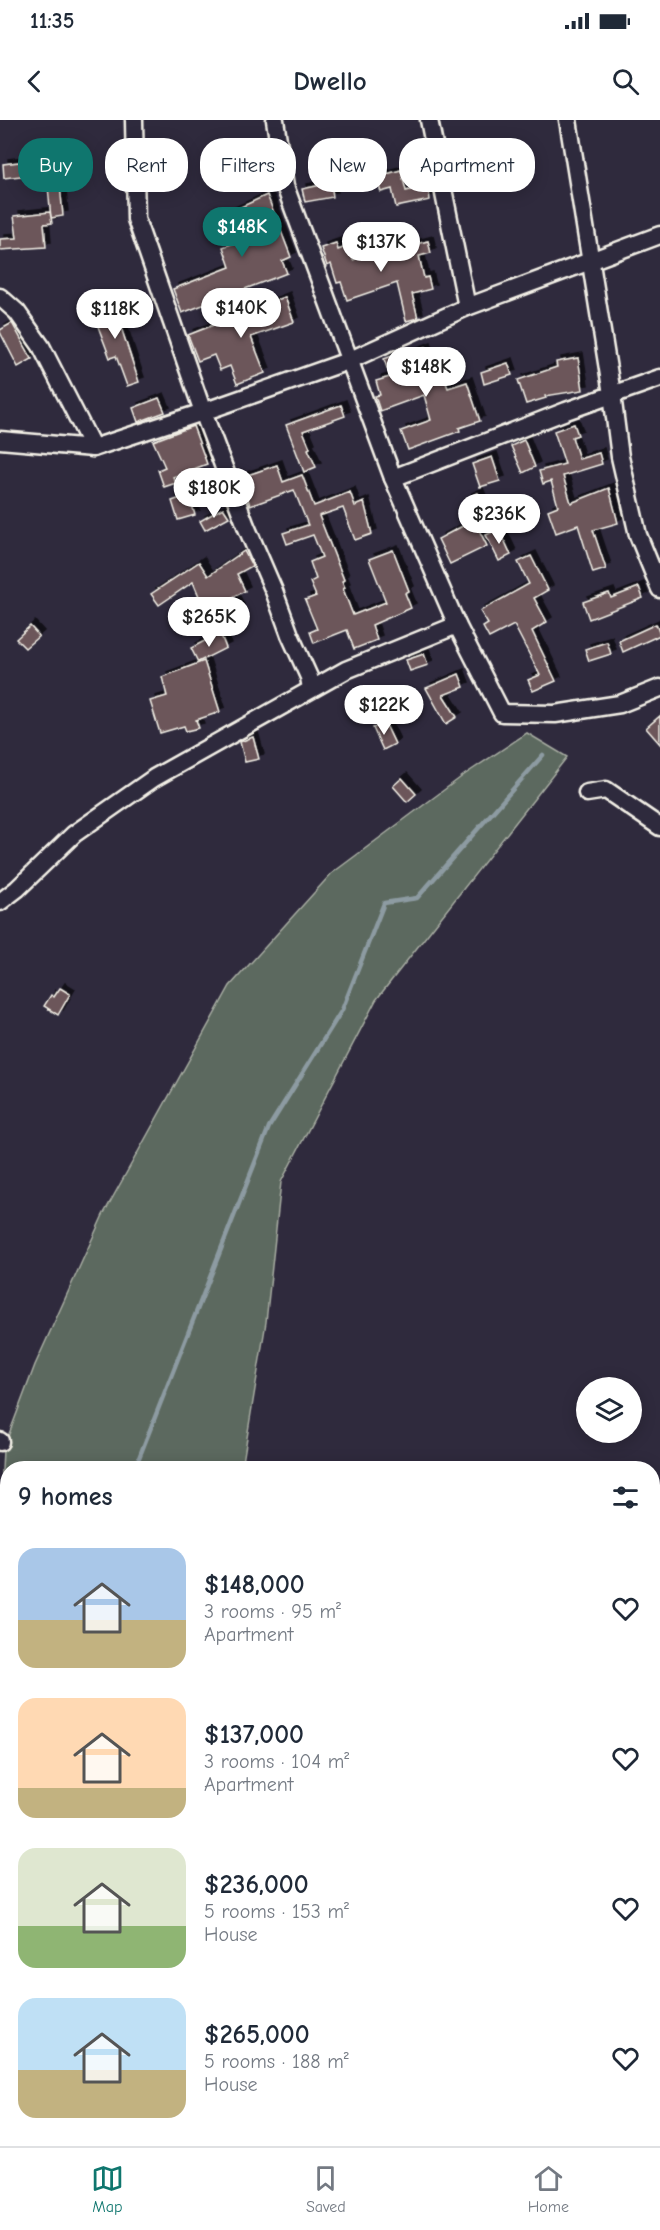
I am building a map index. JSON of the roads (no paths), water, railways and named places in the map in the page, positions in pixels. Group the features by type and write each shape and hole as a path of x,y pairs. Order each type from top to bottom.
{"street":[{"path":"134,120 136,219 203,412 246,526 309,677 311,688"},
{"path":"275,120 285,186 348,361 393,478 457,625 502,713 555,714 620,704 660,688"},
{"path":"429,120 467,307"},
{"path":"568,120 592,262 620,457 638,535 660,589"},
{"path":"0,440 93,448 348,361 467,307 660,236"},
{"path":"0,297 17,312 41,346 93,448"},
{"path":"393,478 612,394 660,378"},
{"path":"0,902 17,890 74,834 154,778 346,670 457,625"},
{"path":"586,793 606,790 660,827"},
{"path":"0,916 17,890"}],"waterway":[{"path":"138,1461 269,1127 342,1010 384,903 417,898 543,755"}]}
